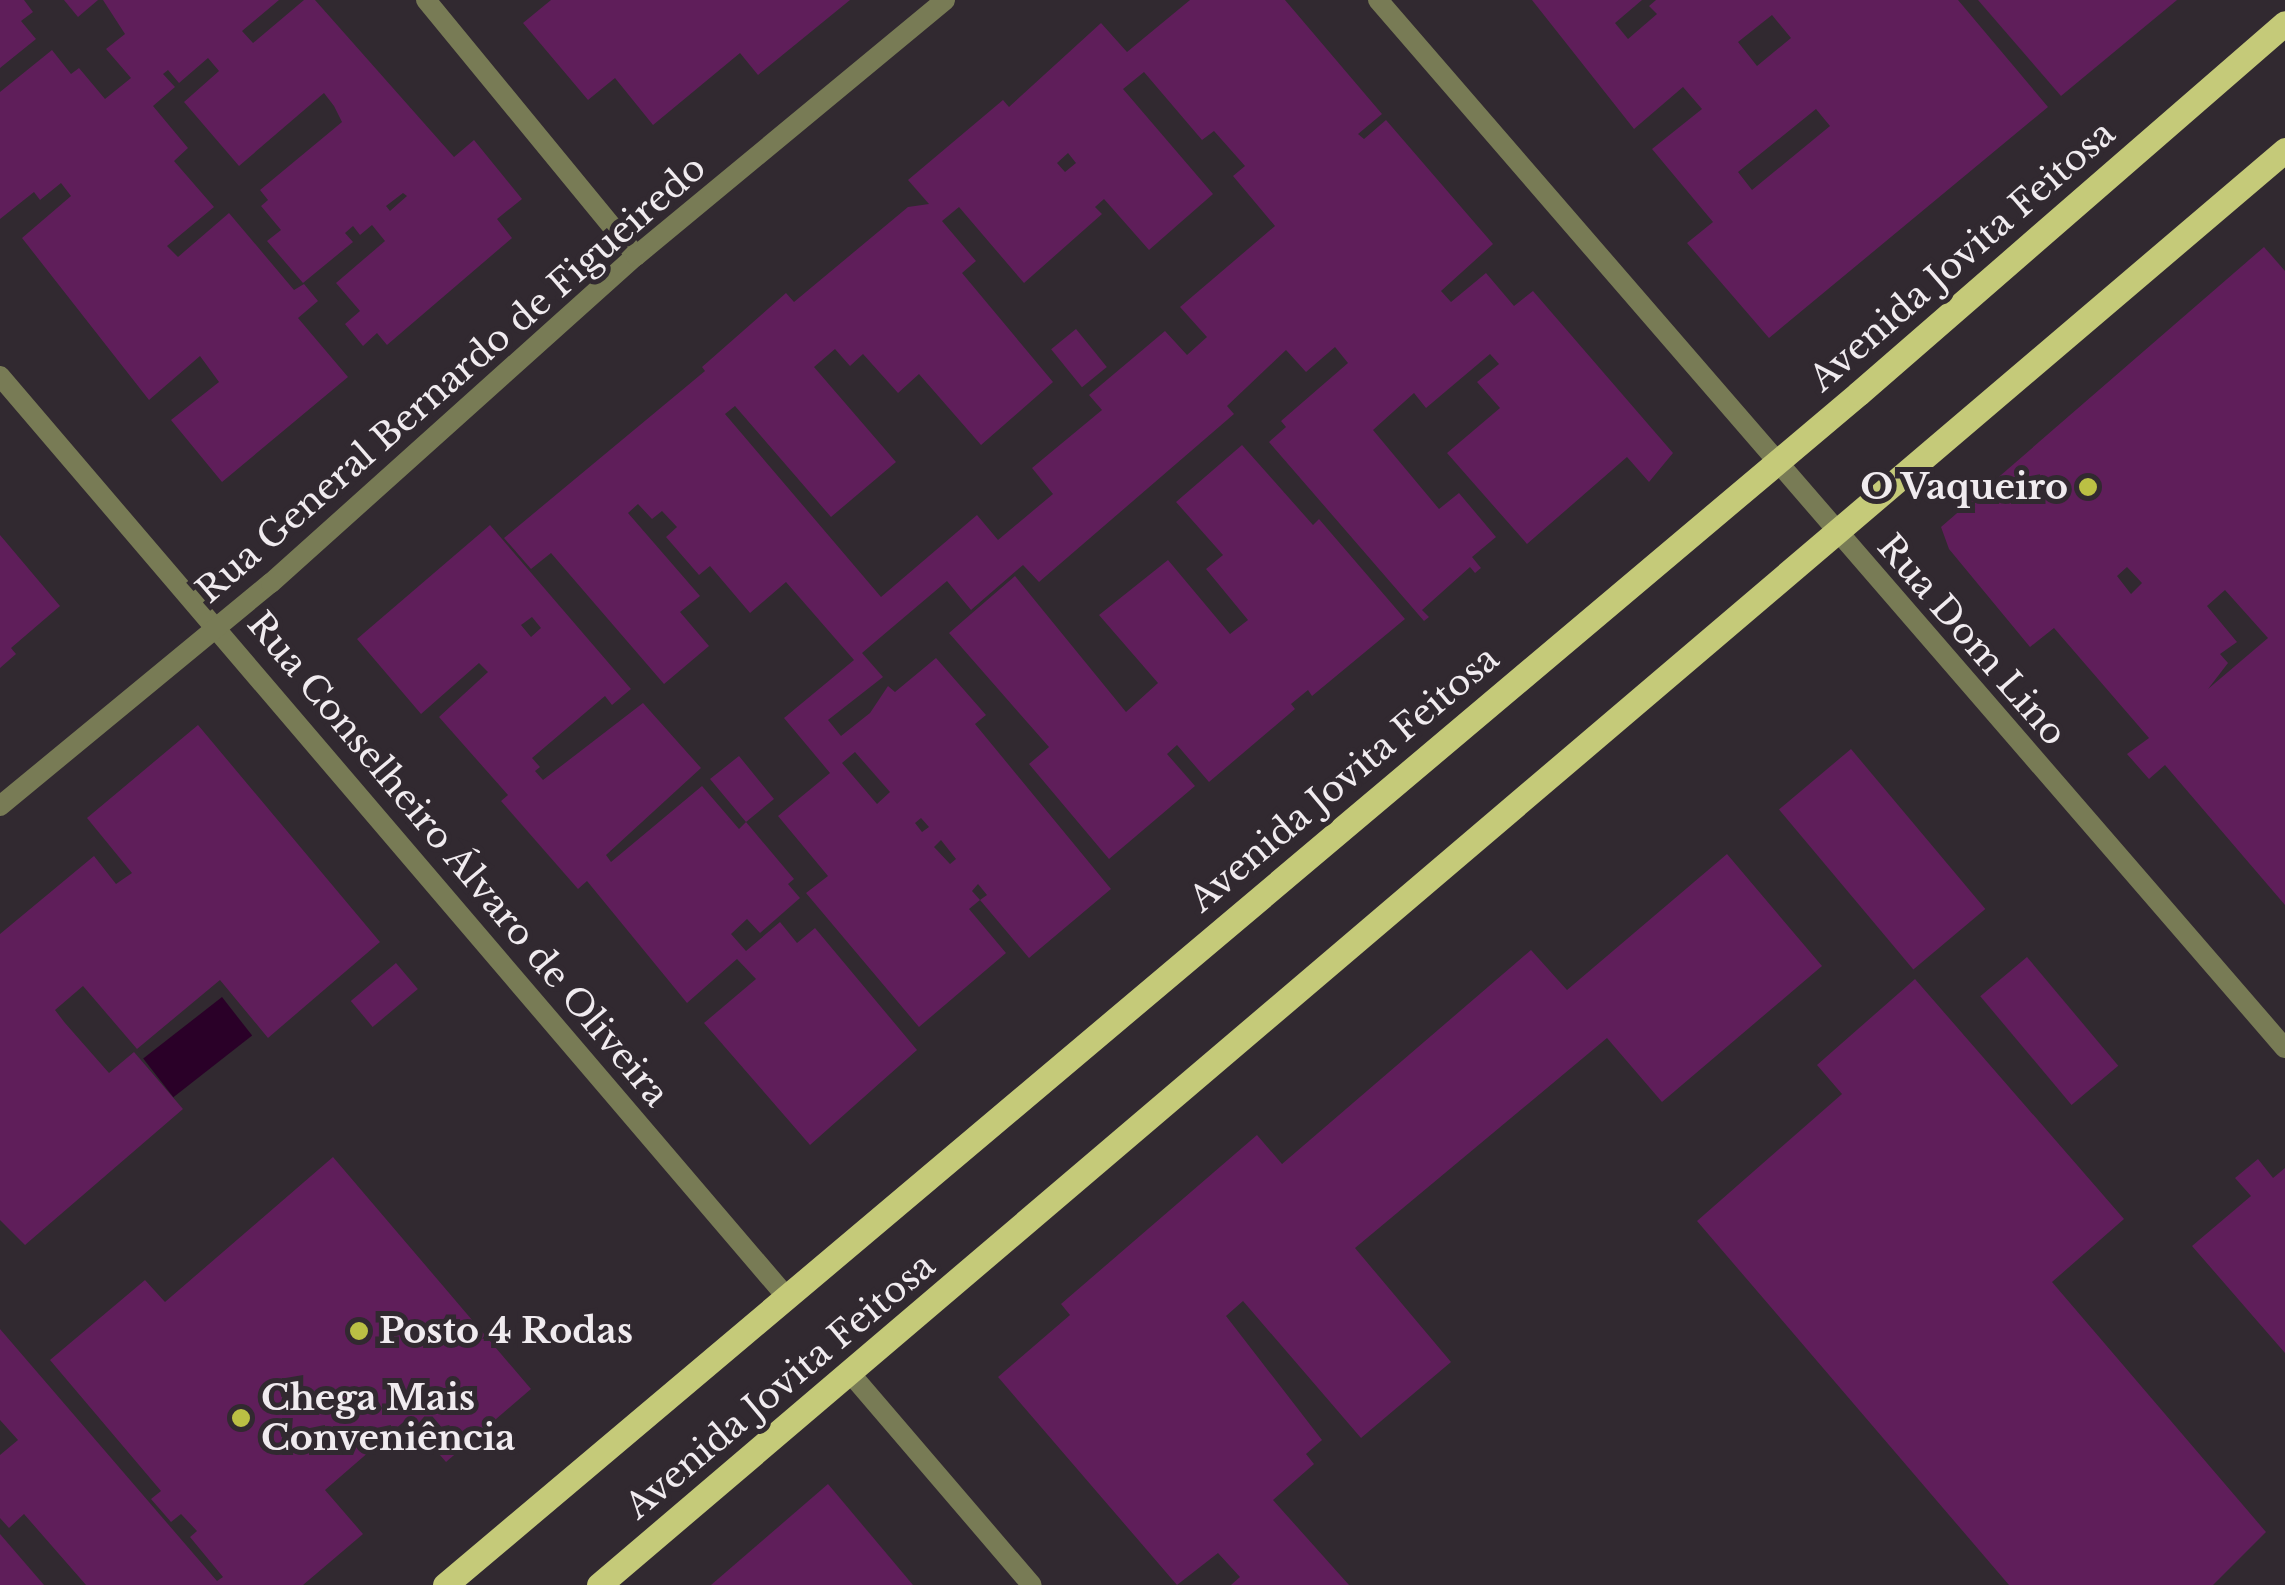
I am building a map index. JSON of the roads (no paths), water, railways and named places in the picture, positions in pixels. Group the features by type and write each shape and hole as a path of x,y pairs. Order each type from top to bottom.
{"main road":[{"name":"Avenida Jovita Feitosa","path":"446,1585 1776,461 2285,23"},
{"name":"Avenida Jovita Feitosa","path":"599,1585 2285,150"}],"street":[{"path":"426,0 636,256"},
{"name":"Rua General Bernardo de Figueiredo","path":"0,806 218,626 636,256 945,0"},
{"name":"Rua Dom Lino","path":"1378,0 2285,1048"},
{"name":"Rua Conselheiro Álvaro de Oliveira","path":"0,376 218,626 785,1295"},
{"path":"850,1373 1032,1585"}],"place":[{"name":"O Vaqueiro","path":"2088,487"},
{"name":"Posto 4 Rodas","path":"359,1331"},
{"name":"Chega Mais Conveniência","path":"241,1418"}]}
